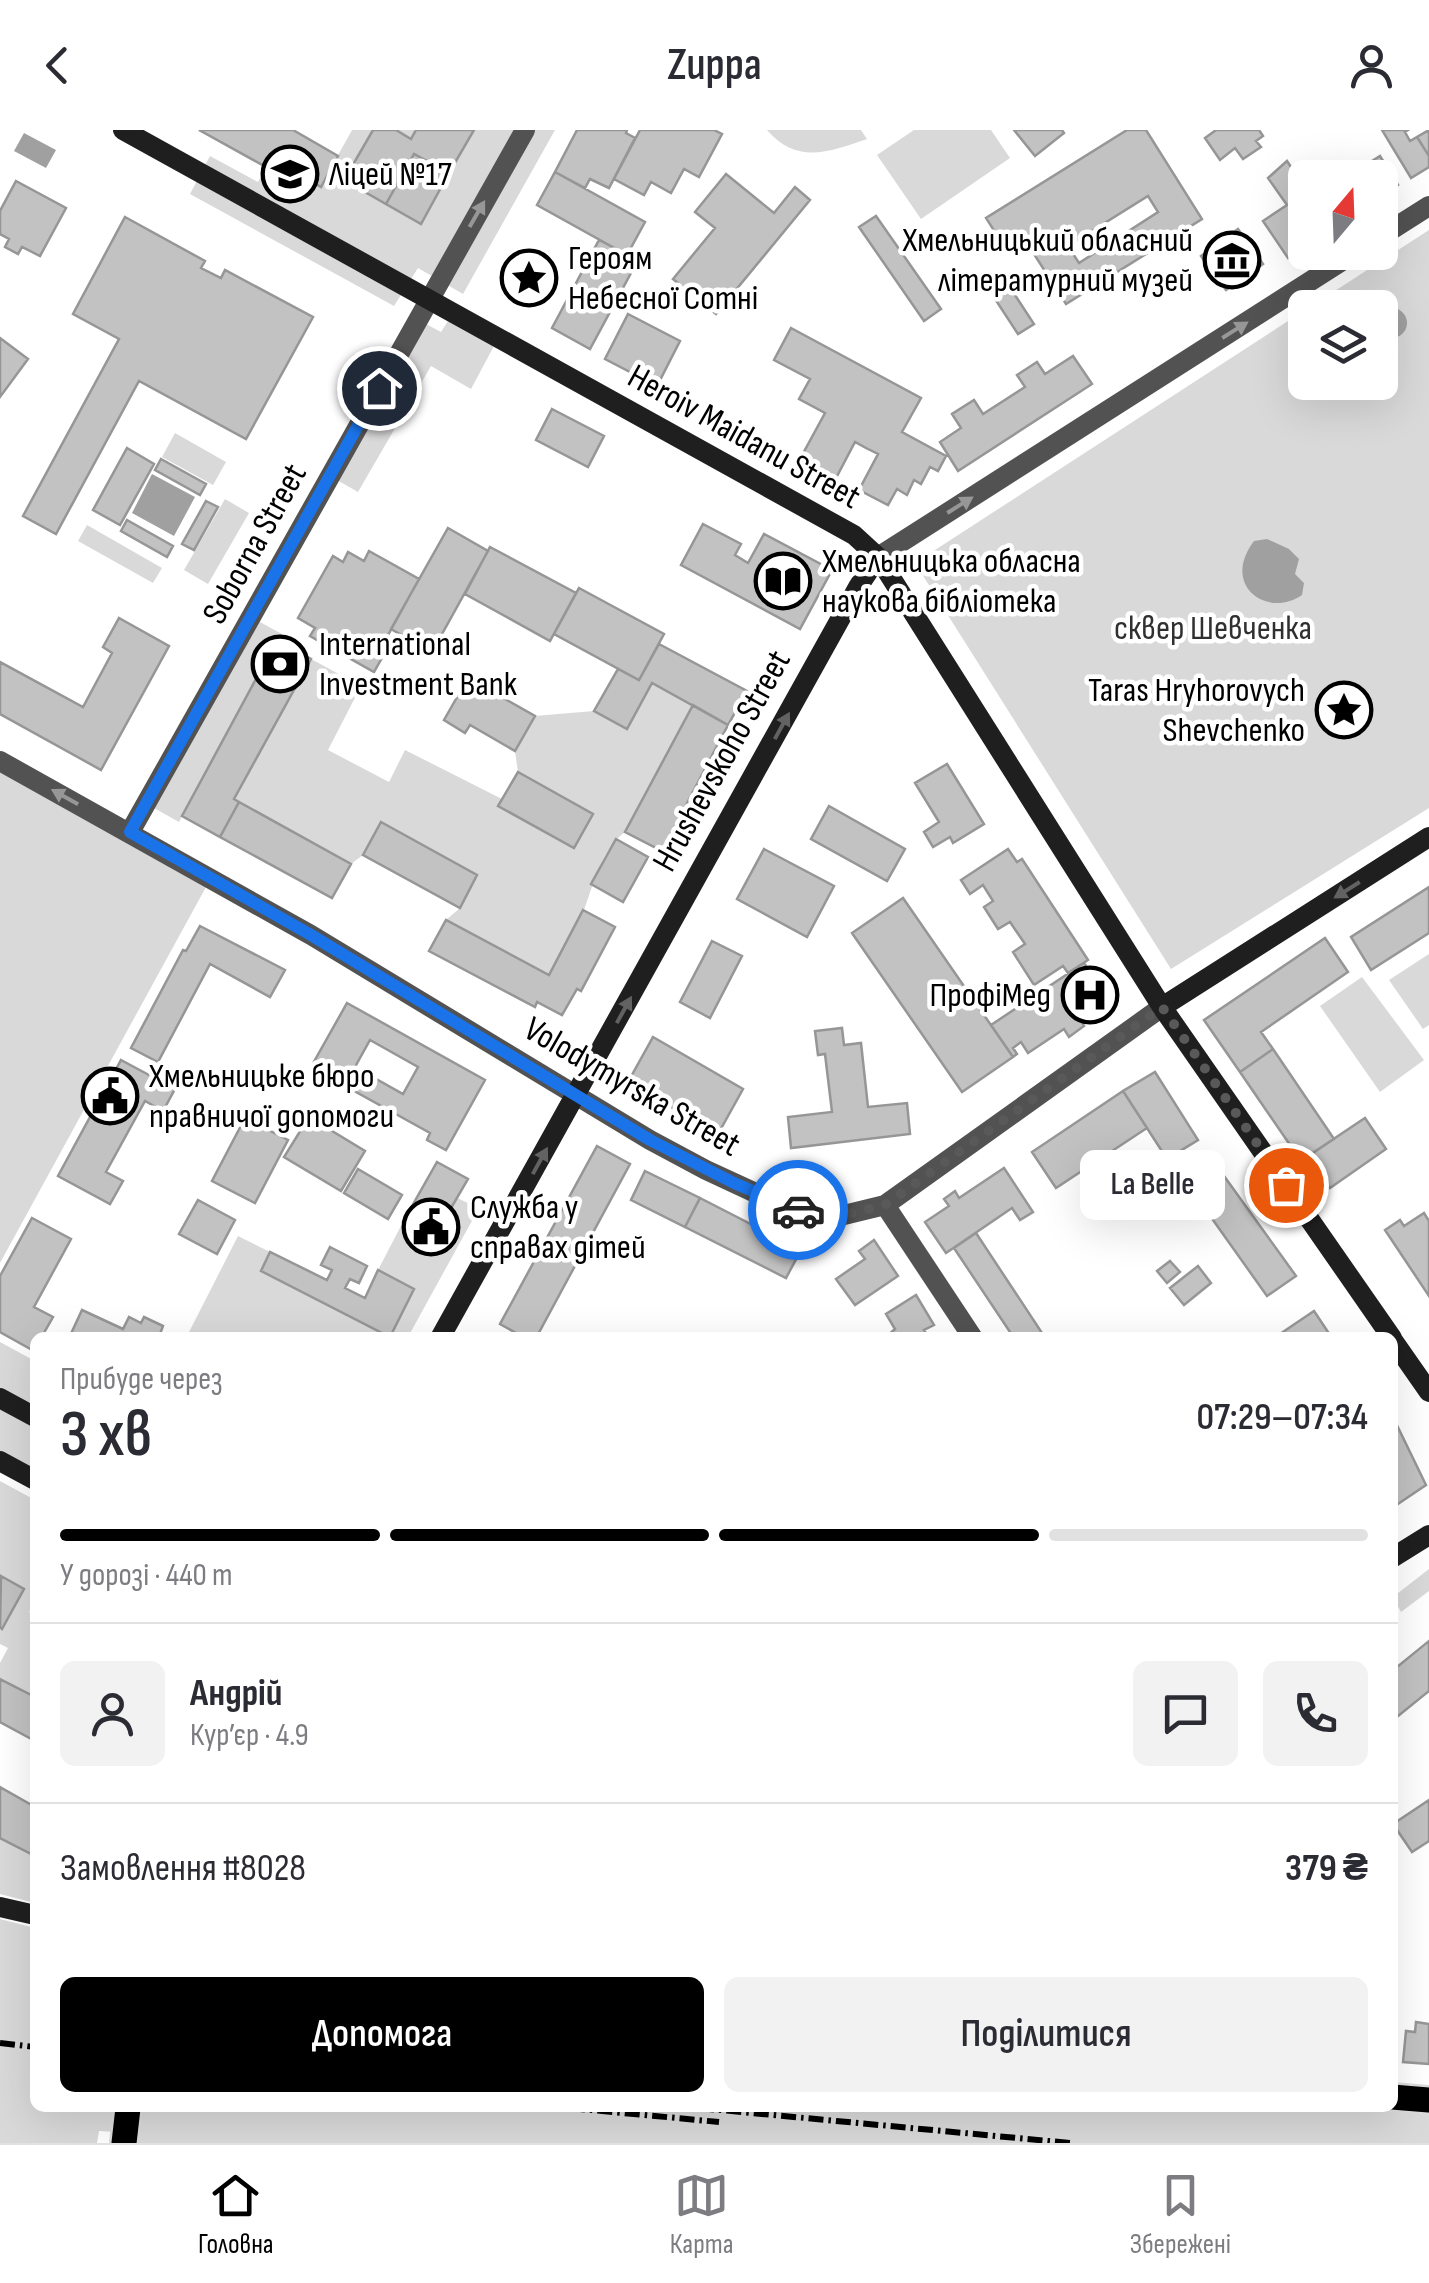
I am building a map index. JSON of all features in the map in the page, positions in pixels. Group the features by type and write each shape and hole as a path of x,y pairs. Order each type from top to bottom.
{"main road":[{"path":"1398,2097 1429,2100"},
{"path":"124,2143 128,2112"}],"street":[{"name":"Heroiv Maidanu Street","path":"123,130 854,535 878,557 1162,1007 1388,1332"},
{"name":"Soborna Street","path":"130,832 525,130"},
{"path":"1398,226 1429,206"},
{"name":"Hrushevskoho Street","path":"443,1332 878,557 1328,270"},
{"name":"Volodymyrska Street","path":"0,761 311,935 692,1162 788,1208 816,1214 844,1215 885,1205 1162,1007 1429,838"},
{"path":"885,1205 968,1332"},
{"name":"Heroiv Maidanu Street","path":"1398,1347 1429,1392"},
{"path":"0,1398 30,1414"},
{"path":"0,1461 30,1477"},
{"path":"1398,1554 1429,1535"},
{"path":"0,1907 30,1914"}],"green space":[{"path":"352,130 555,130 463,294 418,268 394,306 190,194 210,156 258,182 271,158 321,186"},
{"path":"767,130 861,130 867,139 827,151 802,152 778,141"},
{"path":"914,130 991,130 1010,158 921,219 877,155"},
{"name":"сквер Шевченка","path":"1429,230 1429,808 1171,969 915,563 1288,321 1288,400 1398,400 1398,290 1336,290 1367,270 1398,270 1398,250"},
{"path":"448,321 494,346 471,389 431,366 358,492 337,480 426,324 441,332"},
{"path":"175,433 226,462 213,485 162,457"},
{"path":"225,499 249,513 208,584 184,570"},
{"path":"87,525 162,568 153,583 78,541"},
{"path":"258,621 282,634 179,822 154,808"},
{"path":"311,659 361,686 328,750 389,782 405,750 502,799 499,806 573,848 592,814 518,772 515,751 535,716 594,711 627,729 652,683 693,705 625,832 604,857 580,918 549,975 446,920 460,908 477,875 381,823 363,855 351,864 234,799"},
{"path":"0,772 206,887 0,1263"},
{"path":"1429,954 1429,1025 1423,1029 1389,980"},
{"path":"1362,977 1424,1060 1380,1092 1320,1006"},
{"path":"457,1198 479,1208 411,1332 392,1332 414,1289 378,1270 403,1222 433,1239"},
{"path":"238,1236 270,1252 261,1271 382,1332 189,1332"},
{"path":"0,1342 30,1358 30,1401 0,1388"},
{"path":"0,1405 30,1421 30,1470 0,1454"},
{"path":"0,1481 30,1497 30,1694 0,1679 0,1663 8,1648 0,1644"},
{"path":"1429,1569 1429,1591 1401,1612 1398,1593"},
{"path":"0,1838 30,1853 30,1902 0,1894"},
{"path":"0,1919 30,1927 30,2112 1429,2113 1429,2143 132,2143 132,2133 99,2131 97,2143 0,2143"}],"shaded area":[{"path":"24,133 56,150 46,168 14,151"},
{"path":"1398,309 1406,317 1406,329 1398,337"},
{"path":"152,474 195,497 174,536 132,513"},
{"path":"1267,539 1289,549 1299,559 1295,574 1304,583 1302,595 1275,603 1252,594 1245,584 1245,557 1254,541"}],"building":[{"path":"199,130 293,130 338,156 321,187 271,158 266,167"},
{"path":"373,130 396,130 411,139 416,130 474,130 449,173 414,154 386,204 344,180"},
{"path":"577,130 627,130 635,138 609,188 590,179 585,188 555,172"},
{"path":"640,130 714,130 722,134 699,177 684,169 671,193 651,182 644,195 614,179"},
{"path":"1014,130 1062,130 1064,133 1035,156"},
{"path":"1127,130 1146,130 1202,219 1066,304 1025,240 1007,251 986,218","holes":["1148,196 1158,212 1079,263 1068,246"]},
{"path":"1216,130 1259,130 1263,136 1256,141 1261,147 1243,159 1235,148 1220,160 1205,138"},
{"path":"1382,130 1408,130 1405,132 1410,141 1417,137 1429,156 1429,167 1411,178"},
{"path":"1429,130 1429,156 1417,137"},
{"path":"414,154 449,173 421,224 386,204"},
{"path":"1287,161 1288,258 1263,221 1287,205 1268,178"},
{"path":"555,172 645,222 627,255 537,205"},
{"path":"726,174 774,213 795,187 810,200 716,314 673,279 715,228 695,212"},
{"path":"16,181 66,208 40,256 22,247 18,254 5,247 9,239 0,234 0,211"},
{"path":"876,216 941,309 924,321 859,227"},
{"path":"125,217 205,261 201,268 221,278 225,270 313,317 246,439 139,381 56,534 23,516 119,339 73,314"},
{"path":"1238,229 1263,264 1226,290 1201,256"},
{"path":"599,240 638,260 590,349 552,328"},
{"path":"1011,289 1034,324 1018,334 995,299"},
{"path":"628,314 680,341 657,386 605,359"},
{"path":"791,328 921,398 902,432 946,456 938,471 930,467 921,484 914,480 907,495 897,489 888,505 859,490 878,454 855,442 836,478 800,459 825,413 799,399 810,379 774,360"},
{"path":"0,338 28,359 0,397"},
{"path":"1073,356 1092,384 958,471 940,442 961,428 952,414 974,400 983,414 1025,387 1017,375 1037,362 1045,374"},
{"path":"552,409 604,436 588,467 536,440"},
{"path":"127,448 154,464 120,525 93,510"},
{"path":"161,459 206,484 200,495 155,470"},
{"path":"206,501 218,507 194,550 182,544"},
{"path":"127,520 173,546 167,557 121,531"},
{"path":"703,524 741,544 735,555 748,563 764,534 832,570 800,629 681,565"},
{"path":"448,528 488,551 432,652 391,629"},
{"path":"490,547 576,593 550,641 465,594"},
{"path":"369,551 419,579 387,637 392,640 374,672 310,636 315,628 298,618 333,556 343,562 348,552 364,561"},
{"path":"579,588 664,634 639,680 554,634"},
{"path":"119,618 169,646 101,770 0,714 0,662 83,707 112,653 103,647"},
{"path":"277,640 311,659 234,799 239,802 220,837 182,816"},
{"path":"659,644 747,691 728,725 652,683 627,729 594,711 618,669 639,680"},
{"path":"468,678 535,716 515,751 470,725 465,733 444,720"},
{"path":"693,705 728,725 662,851 625,832"},
{"path":"947,764 984,824 953,843 950,837 933,847 924,832 939,822 915,783"},
{"path":"518,772 593,814 574,848 498,806"},
{"path":"239,802 351,864 332,898 220,837"},
{"path":"829,806 905,849 887,881 811,839"},
{"path":"381,822 477,875 460,908 363,855"},
{"path":"616,839 648,857 623,902 591,884"},
{"path":"764,849 834,886 807,937 737,899"},
{"path":"1008,849 1017,862 1022,859 1088,960 1068,973 1063,966 1034,985 1013,952 1025,944 1010,922 998,929 984,907 993,901 983,885 970,894 961,880"},
{"path":"1429,887 1429,933 1371,970 1351,937"},
{"path":"903,898 1013,1057 962,1092 852,933"},
{"path":"583,910 615,927 581,991 577,989 562,1015 537,1002 535,1007 429,951 446,920 549,975"},
{"path":"200,926 285,970 270,997 210,964 158,1062 131,1048"},
{"path":"1325,938 1348,972 1261,1032 1273,1049 1240,1072 1204,1020"},
{"path":"712,941 742,956 710,1018 680,1002"},
{"path":"1084,963 1110,1002 1081,1021 1084,1026 1069,1037 1064,1029 1028,1053 1021,1042 1013,1048 1017,1054 1013,1057 991,1025"},
{"path":"347,1003 485,1080 446,1150 427,1140 430,1133 311,1067","holes":["370,1040 418,1067 403,1094 355,1067"]},
{"path":"842,1028 844,1045 861,1043 868,1107 907,1103 910,1134 791,1148 788,1117 832,1112 825,1054 818,1055 815,1031"},
{"path":"653,1037 743,1089 718,1134 628,1082"},
{"path":"1273,1049 1334,1139 1301,1161 1240,1072"},
{"path":"121,1060 175,1089 163,1111 145,1101 106,1172 123,1181 110,1204 58,1176"},
{"path":"1155,1072 1198,1140 1167,1159 1123,1091"},
{"path":"1123,1091 1147,1128 1056,1188 1032,1152"},
{"path":"309,1117 365,1151 341,1191 284,1157"},
{"path":"245,1118 288,1140 255,1203 212,1181"},
{"path":"1365,1118 1386,1149 1330,1188 1308,1156"},
{"path":"597,1146 630,1164 539,1332 514,1332 500,1324"},
{"path":"437,1162 468,1179 433,1239 403,1222"},
{"path":"1004,1168 1033,1212 1020,1220 1012,1208 946,1253 925,1222 949,1206 944,1199 955,1191 959,1198"},
{"path":"358,1169 402,1195 388,1219 344,1193"},
{"path":"1219,1169 1296,1276 1267,1296 1191,1189"},
{"path":"645,1171 700,1198 685,1227 631,1200"},
{"path":"700,1198 801,1250 786,1278 685,1227"},
{"path":"198,1200 235,1220 217,1254 179,1234"},
{"path":"1424,1213 1429,1221 1429,1296 1385,1230 1400,1220 1404,1226"},
{"path":"32,1218 71,1239 34,1307 53,1317 44,1332 30,1332 30,1349 0,1332 0,1276"},
{"path":"976,1233 1041,1332 1010,1332 954,1248"},
{"path":"874,1240 898,1276 855,1305 836,1279 865,1259 859,1251"},
{"path":"330,1247 367,1266 359,1283 350,1279 345,1288 365,1298 378,1270 414,1289 392,1332 380,1332 261,1271 270,1252 327,1280 332,1270 321,1265"},
{"path":"1170,1261 1180,1272 1167,1283 1157,1271"},
{"path":"1198,1266 1211,1283 1184,1305 1170,1288"},
{"path":"916,1295 934,1325 925,1332 892,1332 895,1329 886,1314"},
{"path":"82,1310 123,1329 129,1317 141,1323 144,1317 163,1326 161,1332 72,1332"},
{"path":"1314,1311 1328,1332 1283,1332"},
{"path":"1398,1427 1426,1485 1398,1504"},
{"path":"1,1576 24,1589 2,1629 0,1627"},
{"path":"1429,1641 1429,1691 1398,1716 1398,1666"},
{"path":"0,1679 30,1694 30,1738 0,1722"},
{"path":"0,1787 30,1804 30,1853 0,1838"},
{"path":"1429,1800 1429,1841 1412,1852 1398,1831 1398,1821"},
{"path":"1416,2022 1429,2024 1429,2064 1403,2062 1406,2031 1415,2032"}],"railway":[{"path":"0,2043 30,2046"},
{"path":"613,2112 719,2122"},
{"path":"741,2112 1070,2143"}],"way so far":[{"path":"798,1210 844,1215 885,1205 1162,1007 1286,1185"}],"place":[{"name":"Ліцей №17","path":"290,174"},
{"name":"Хмельницький обласний літературний музей","path":"1232,260"},
{"name":"Героям Небесної Сотні","path":"529,278"},
{"name":"Хмельницька обласна наукова бібліотека","path":"783,581"},
{"name":"International Investment Bank","path":"280,664"},
{"name":"Taras Hryhorovych Shevchenko","path":"1344,710"},
{"name":"ПрофіМед","path":"1090,995"},
{"name":"Хмельницьке бюро правничої допомоги","path":"110,1096"},
{"name":"La Belle","path":"1286,1185"},
{"name":"Служба у справах дітей","path":"431,1227"}],"route":[{"path":"379,388 130,832 398,986 650,1140 706,1170 798,1210"}]}
